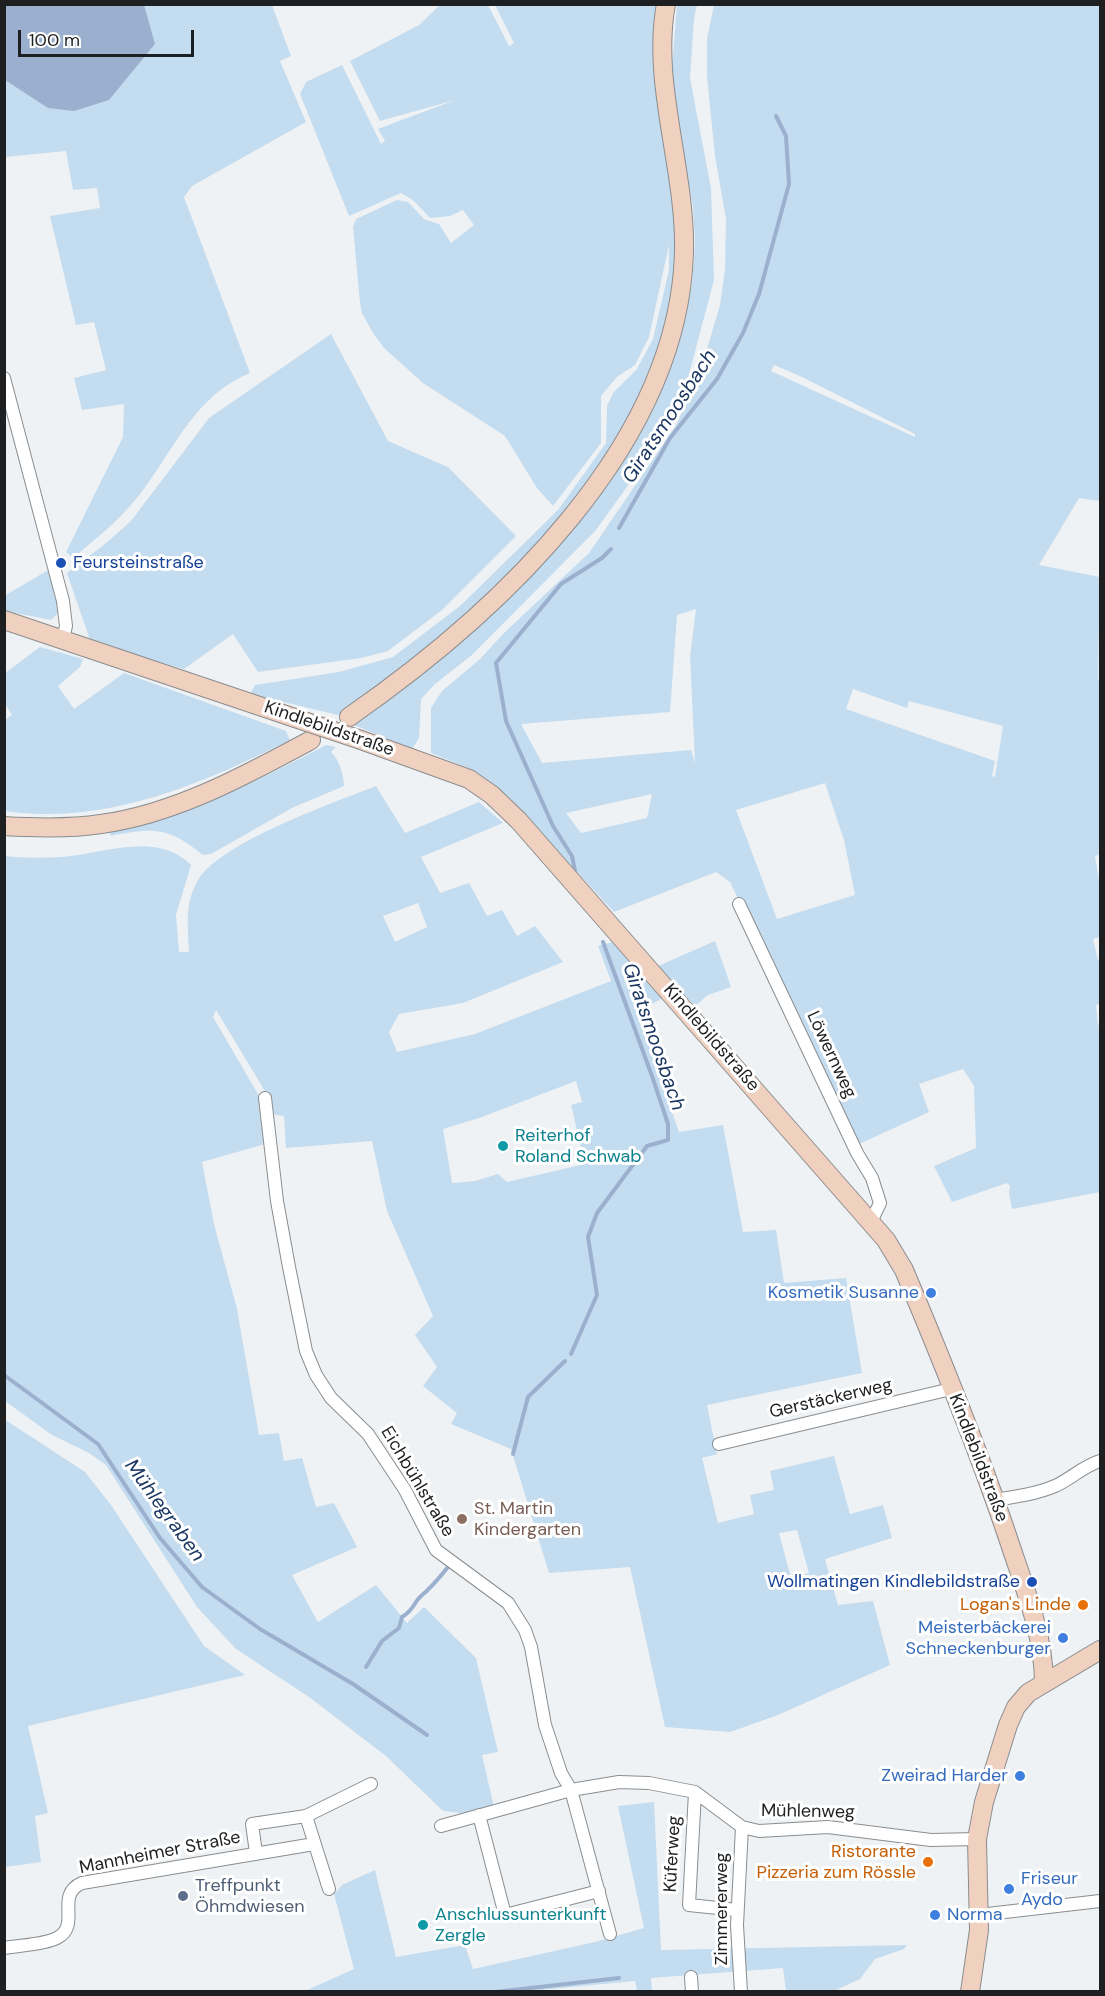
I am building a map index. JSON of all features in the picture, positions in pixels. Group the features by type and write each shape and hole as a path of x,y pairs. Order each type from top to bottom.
{"main road":[{"path":"349,717 402,680 453,639 540,553 577,512 607,469 649,392 667,346 678,305 684,252 681,182 663,77 666,4"},
{"name":"Kindlebildstraße","path":"4,620 180,681 362,740 469,779 492,795 567,875 871,1222 904,1270 995,1500 1037,1626 1043,1654 1044,1681"},
{"path":"4,826 49,828 102,824 153,813 267,764 311,740"},
{"path":"970,1992 979,1915 977,1839 984,1802 1016,1707 1028,1693 1044,1681 1101,1650"}],"street":[{"path":"4,378 63,601 66,626 63,639"},
{"name":"Löwernweg","path":"739,904 852,1143 872,1178 880,1203 871,1222"},
{"name":"Eichbühlstraße","path":"265,1098 277,1201 306,1351 316,1375 331,1398 368,1434 405,1490 436,1550 508,1603 525,1630 531,1647 545,1725 561,1773 571,1790 610,1934"},
{"name":"Gerstäckerweg","path":"718,1444 951,1389"},
{"path":"995,1500 1036,1493 1057,1485 1101,1461"},
{"name":"Mühlenweg","path":"441,1826 571,1790 631,1782 676,1786 695,1792 742,1827 759,1830 828,1827 931,1840 977,1839"},
{"name":"Mannheimer Straße","path":"256,1853 252,1824 306,1816 371,1784"},
{"name":"Küferweg","path":"695,1792 689,1905 737,1910"},
{"path":"479,1815 505,1915 599,1891"},
{"path":"306,1816 329,1888"},
{"name":"Zimmererweg","path":"741,1992 737,1910 742,1827"},
{"name":"Mannheimer Straße","path":"4,1948 55,1939 64,1933 69,1924 67,1901 69,1893 82,1883 154,1873 314,1844"},
{"path":"979,1915 1101,1901"},
{"path":"691,1977 692,1992"}],"shaded area":[{"path":"4,5 144,5 155,44 109,100 74,111 48,108 5,80"},
{"path":"5,5 272,5 291,56 280,61 306,122 192,186 184,197 250,373 214,395 200,409 133,503 73,558 66,552 123,437 124,404 82,410 74,378 106,370 94,322 76,325 50,216 100,208 97,188 73,190 66,151 5,157"},
{"path":"440,5 488,5 509,46 514,43 495,5 657,5 677,208 674,306 656,364 599,471 523,563 455,630 338,715 250,694 255,685 339,672 393,657 460,606 558,510 606,443 607,406 613,393 637,369 653,339 669,270 669,245 649,337 635,365 617,377 601,396 601,443 553,506 537,488 505,436 423,383 384,348 362,313 353,227 356,219 397,200 408,202 424,219 439,224 451,243 474,225 463,210 450,216 430,218 414,201 401,193 349,216 300,94 306,82 342,65 381,144 385,141 378,129 455,100 380,121 350,61 419,25"},
{"path":"677,5 697,5 690,78 711,188 714,280 688,378 668,421 634,477 596,530 472,655 435,684 421,699 419,738 412,749 354,725 433,666 494,613 524,582 616,469 656,401 670,369 692,285 695,243 693,207 671,81"},
{"path":"714,5 1100,5 1100,501 1079,498 1039,565 1100,577 1098,679 1100,679 1100,854 1095,856 1100,886 1100,937 1093,939 1098,960 1100,960 1100,1004 1096,1005 1098,1025 1100,1025 1100,1192 1012,1209 1010,1186 1007,1183 952,1202 934,1166 976,1148 974,1086 963,1069 919,1084 929,1112 857,1145 730,882 716,872 614,912 510,799 471,769 431,753 431,708 442,691 480,659 505,632 589,553 675,427 699,376 720,305 725,269 726,219 715,156 707,77 707,39","holes":["774,365 802,377 915,434 915,437 771,371","696,609 690,656 695,763 691,750 542,763 521,724 670,712 677,615","853,689 907,708 909,701 1003,726 995,777 992,776 995,761 846,709","825,783 844,840 855,895 777,919 736,810","652,794 647,818 581,833 566,813"]},
{"path":"331,334 388,441 448,467 516,536 442,610 388,651 361,658 258,672 233,634 184,669 91,643 67,573 131,521 209,418"},
{"path":"50,569 58,596 58,613 51,620 5,611 4,596"},
{"path":"40,647 83,659 80,667 58,686 74,709 124,673 286,731 290,740 188,786 116,807 42,814 5,811 5,720 12,715 5,704 5,673"},
{"path":"326,745 336,747 331,752 340,768 344,786 292,808 211,854 203,855 179,839 159,832 149,831 110,836 111,829 167,815 222,796"},
{"path":"376,786 405,833 479,802 503,823 421,857 440,893 469,883 487,916 502,910 517,936 535,926 563,962 463,1003 399,1014 389,1032 397,1052 475,1034 611,981 598,946 613,942 663,998 637,1012 679,1132 723,1125 743,1232 776,1230 784,1283 846,1278 862,1373 707,1405 717,1454 702,1458 718,1523 754,1514 750,1495 774,1490 770,1471 834,1456 850,1514 883,1505 892,1538 825,1559 838,1605 873,1601 890,1665 778,1715 730,1732 665,1727 630,1567 549,1573 511,1449 451,1424 457,1413 423,1386 437,1367 415,1335 433,1316 387,1211 372,1141 286,1148 284,1116 271,1114 268,1096 216,1010 213,1017 262,1101 265,1144 202,1162 214,1224 237,1309 259,1435 279,1433 284,1461 302,1458 316,1507 334,1503 357,1547 292,1575 318,1622 376,1585 407,1623 424,1607 476,1658 498,1752 482,1755 494,1807 472,1814 443,1811 386,1756 309,1697 236,1649 197,1607 106,1465 89,1453 52,1435 5,1401 4,856 61,857 146,846 177,854 191,865 176,915 179,952 189,952 188,916 191,898 198,880 210,866 253,838 307,813","holes":["418,903 427,927 395,942 383,916","576,1081 582,1102 571,1105 585,1164 507,1182 498,1174 475,1181 452,1183 443,1129 482,1117","797,1530 809,1573 791,1578 779,1533"]},
{"path":"715,941 731,987 708,995 695,1006 658,966"},
{"path":"4,1419 85,1472 111,1505 204,1646 245,1675 28,1726 48,1813 35,1816 41,1862 5,1867"},
{"path":"654,1802 661,1950 907,1945 904,1949 875,1959 860,1979 834,1991 786,1991 783,1968 651,1978 652,1991 637,1991 635,1981 520,1992 303,1992 354,1969 334,1894 342,1885 375,1870 396,1957 465,1945 473,1969 595,1942 644,1928 618,1806"}],"waterway":[{"name":"Giratsmoosbach","path":"619,528 670,438 717,379 743,333 759,294 789,184 786,136 776,116"},
{"name":"Giratsmoosbach","path":"575,871 572,856 553,826 506,721 496,663 561,584 602,558 611,549"},
{"name":"Giratsmoosbach","path":"571,1354 597,1295 588,1237 597,1213 647,1146 668,1140 668,1124 603,942"},
{"name":"Giratsmoosbach","path":"513,1454 528,1397 565,1361"},
{"name":"Mühlegraben","path":"4,1375 98,1444 160,1538 202,1587 260,1629 353,1684 427,1735"},
{"name":"Giratsmoosbach","path":"366,1667 382,1641 399,1628 402,1617 448,1567"},
{"path":"495,1992 619,1978"}],"place":[{"name":"Feursteinstraße","path":"61,563"},
{"name":"Reiterhof Roland Schwab","path":"503,1146"},
{"name":"Kosmetik Susanne","path":"931,1293"},
{"name":"St. Martin Kindergarten","path":"462,1519"},
{"name":"Wollmatingen Kindlebildstraße","path":"1032,1582"},
{"name":"Logan's Linde","path":"1083,1605"},
{"name":"Meisterbäckerei Schneckenburger","path":"1063,1638"},
{"name":"Zweirad Harder","path":"1020,1776"},
{"name":"Ristorante Pizzeria zum Rössle","path":"928,1862"},
{"name":"Friseur Aydo","path":"1009,1889"},
{"name":"Treffpunkt Öhmdwiesen","path":"183,1896"},
{"name":"Norma","path":"935,1915"},
{"name":"Anschlussunterkunft Zergle","path":"423,1925"}]}
